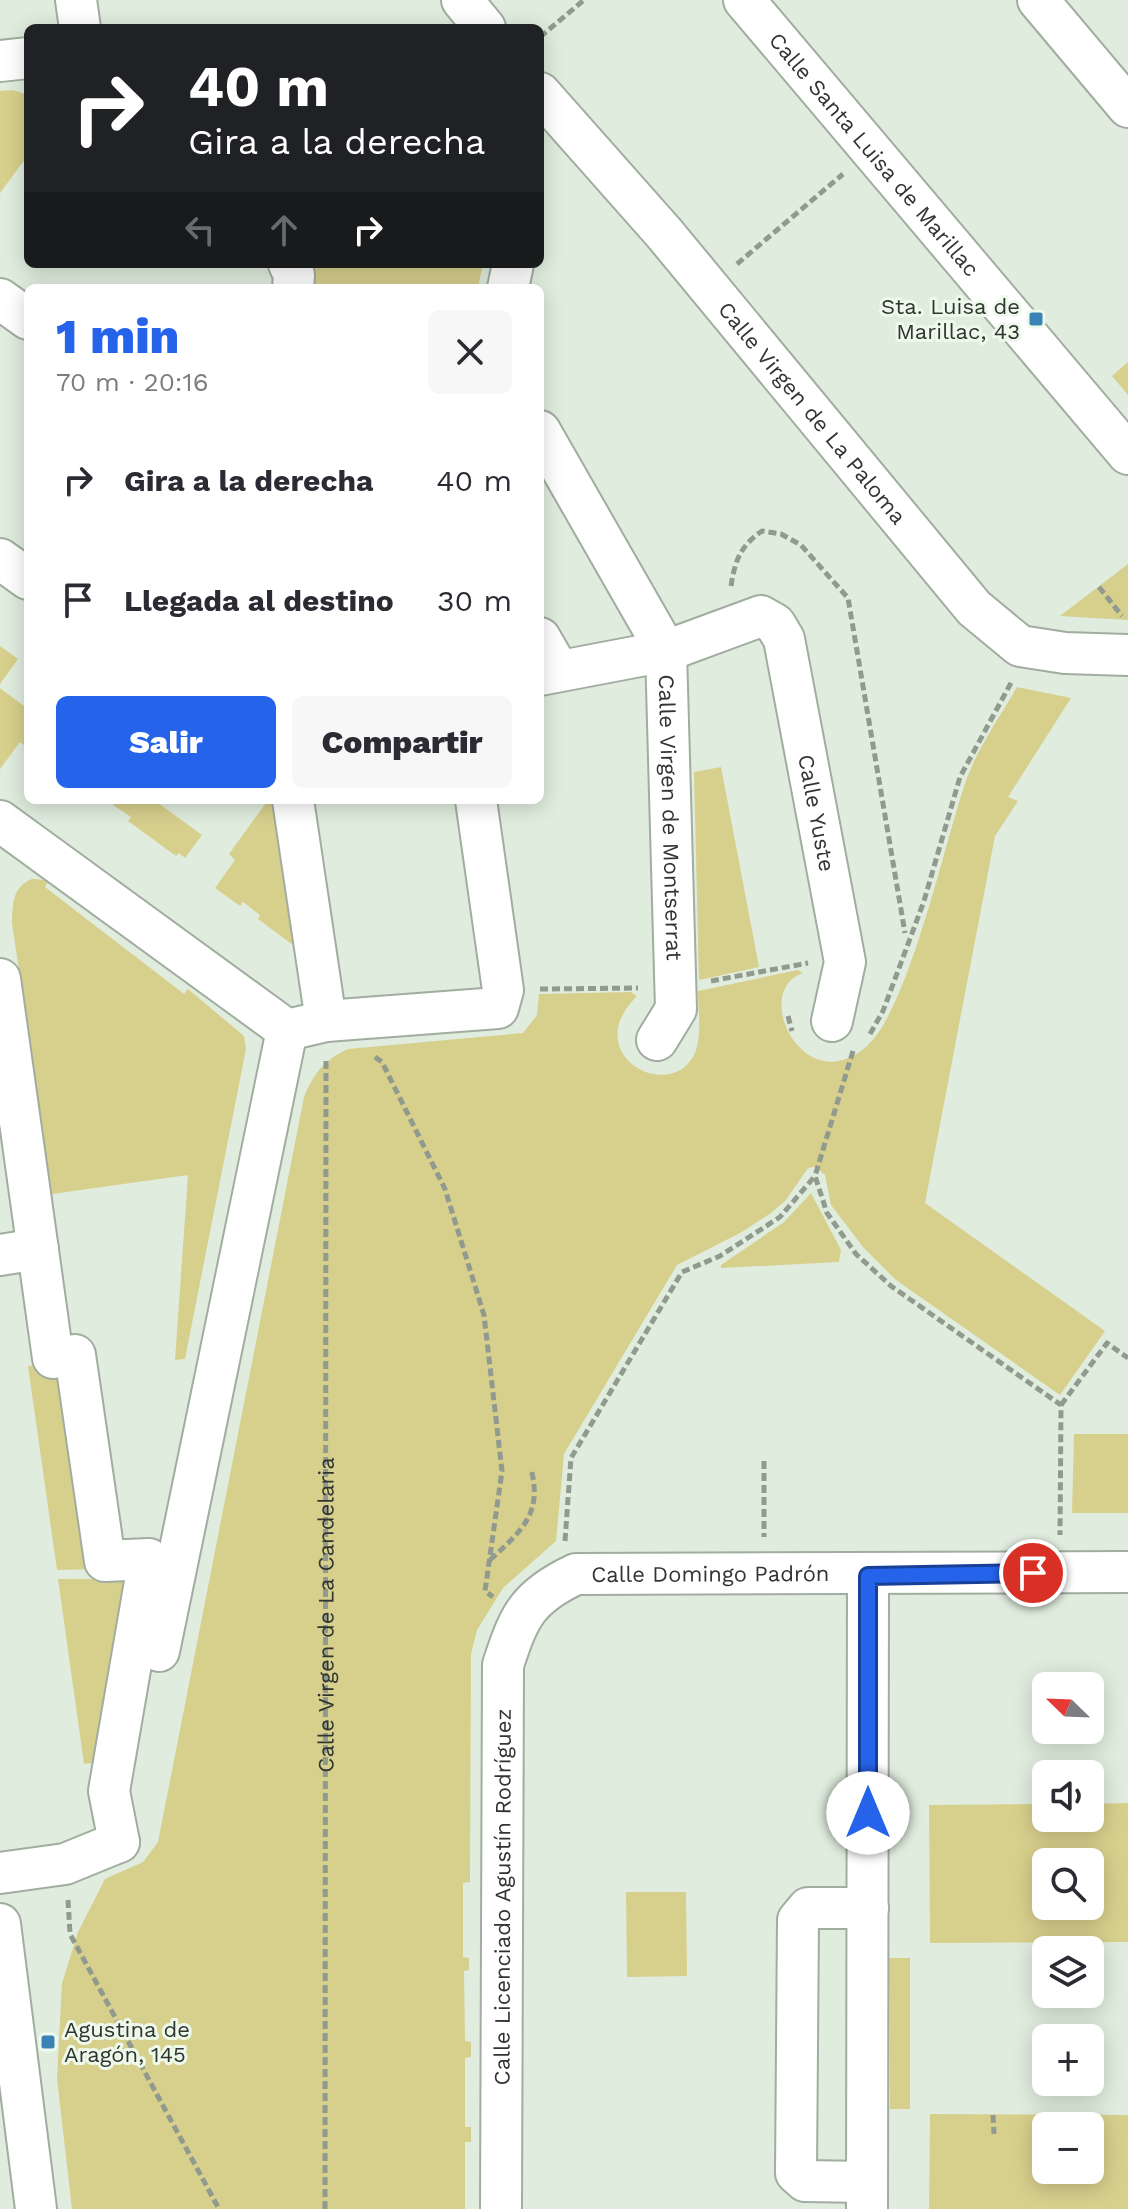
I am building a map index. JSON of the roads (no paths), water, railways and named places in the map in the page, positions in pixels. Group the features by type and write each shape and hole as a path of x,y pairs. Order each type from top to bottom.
{"street":[{"path":"76,0 79,24"},
{"path":"462,0 482,24"},
{"name":"Calle Santa Luisa de Marillac","path":"744,0 1128,454"},
{"path":"1038,0 1128,107"},
{"path":"0,61 24,58"},
{"name":"Calle Virgen de La Paloma","path":"544,98 709,288 974,608 1020,646 1065,653 1126,637"},
{"path":"0,299 24,316"},
{"name":"Calle Virgen de Montserrat","path":"544,438 666,651 676,1009 657,1040"},
{"path":"0,559 24,576"},
{"name":"Calle Yuste","path":"666,651 745,608 775,624 784,639 844,956 832,1041"},
{"path":"546,662 666,651"},
{"path":"294,804 326,1021"},
{"path":"0,821 287,1030 326,1021 498,1008 503,990 477,804"},
{"path":"0,979 19,1252 53,1358 75,1355 105,1561 149,1559 109,1791 119,1842"},
{"path":"119,1842 287,1030"},
{"name":"Calle Domingo Padrón","path":"539,1599 576,1574 868,1576 1128,1572"},
{"path":"868,1576 868,1908 867,2196 805,2181 796,2173 796,2157 798,1920 808,1908 868,1908"},
{"name":"Calle Licenciado Agustín Rodríguez","path":"501,2209 503,1665 539,1599"},
{"path":"0,1873 65,1864 119,1842"},
{"path":"0,1924 36,2209"}],"place":[{"name":"Sta. Luisa de Marillac, 43","path":"1036,319"},
{"name":"Agustina de Aragón, 145","path":"48,2042"}]}
